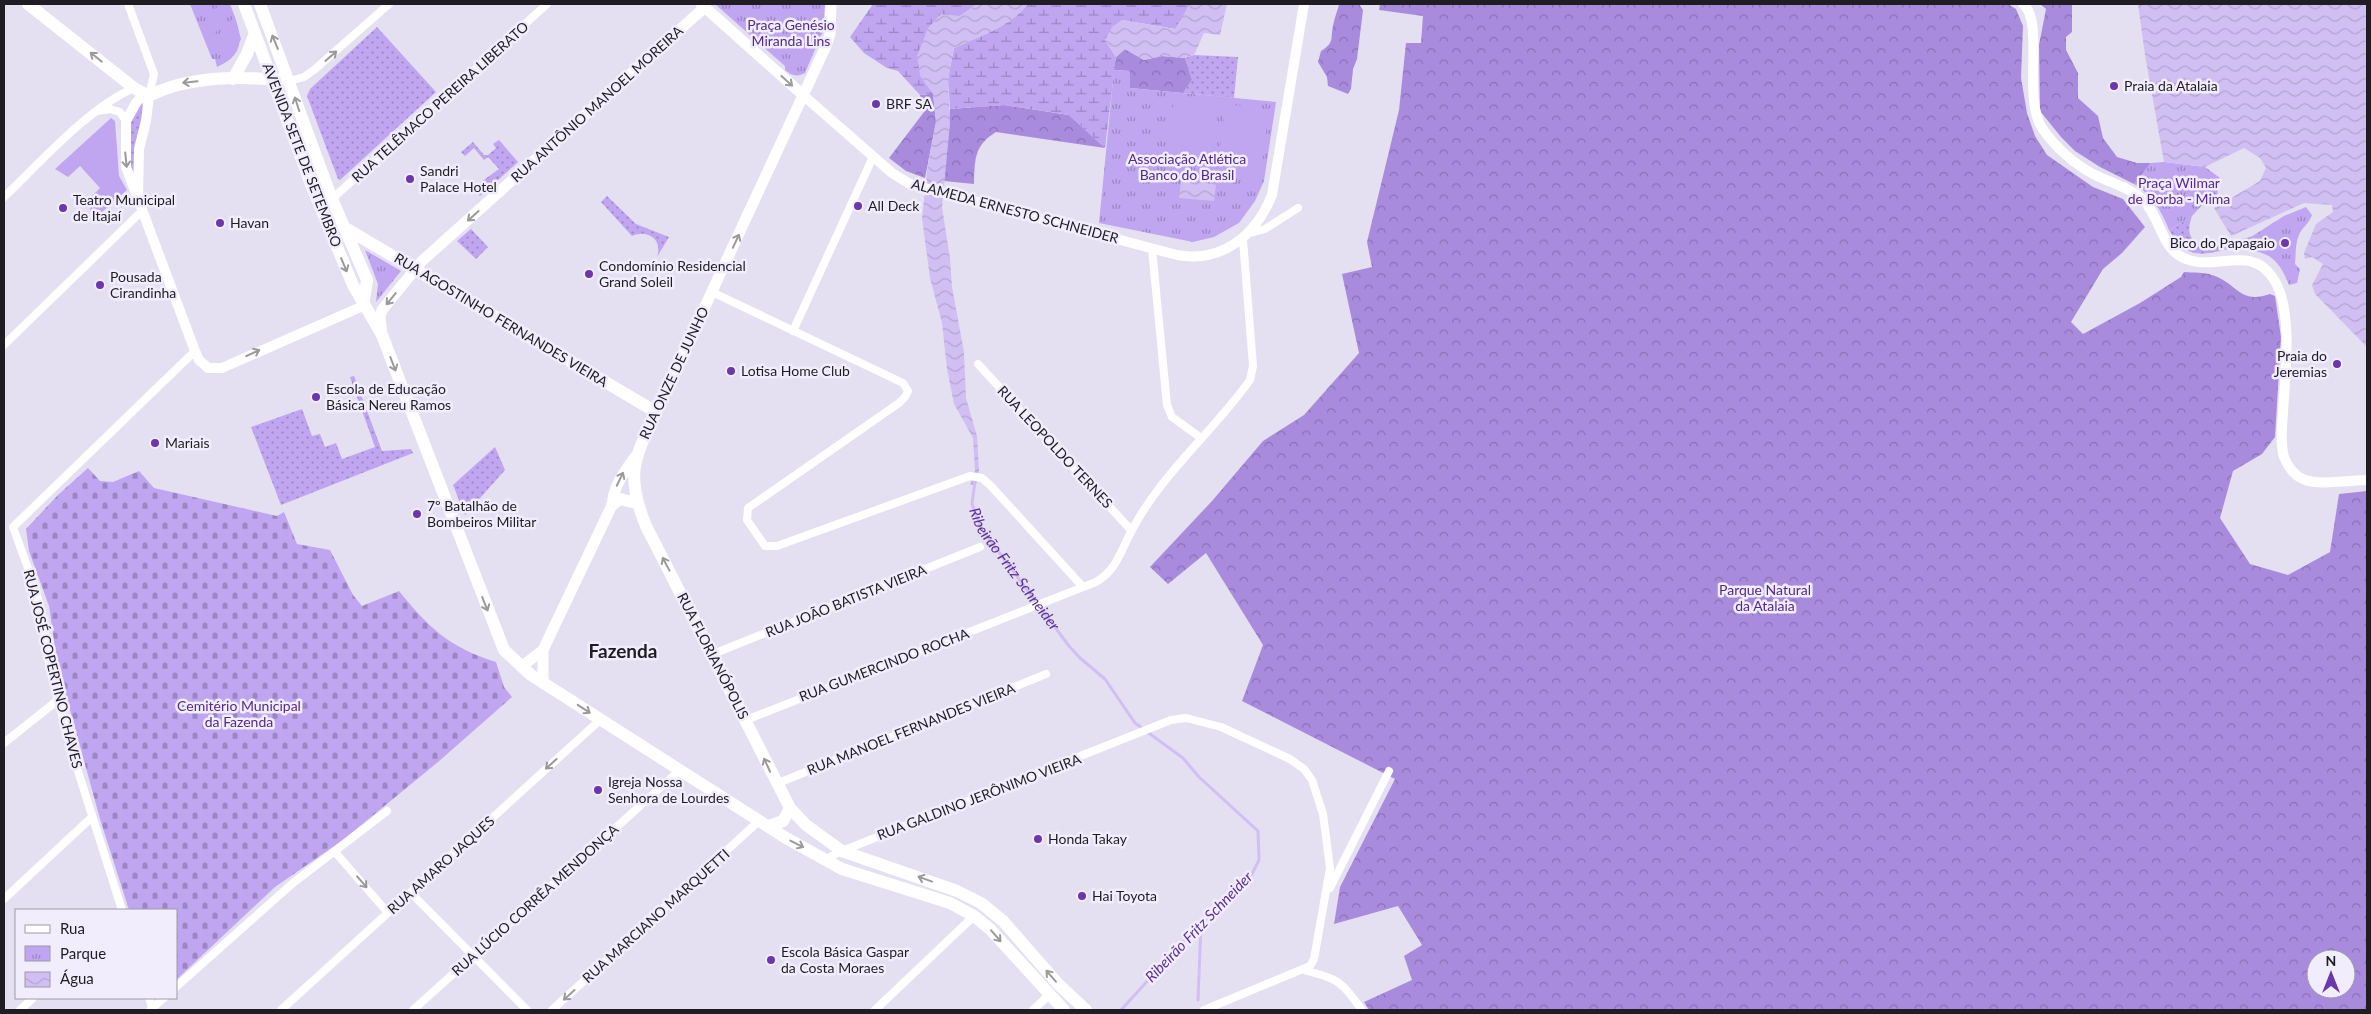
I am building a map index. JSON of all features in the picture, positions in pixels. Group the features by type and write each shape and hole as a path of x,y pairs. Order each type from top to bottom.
{"main road":[{"path":"28,4 134,88 149,96 179,84 233,79 290,81"},
{"name":"AVENIDA SETE DE SETEMBRO","path":"244,4 312,187 363,306 382,335 500,643 509,656 543,683 786,838 842,869 950,904 974,916 990,929 1064,1010"},
{"name":"AVENIDA SETE DE SETEMBRO","path":"260,4 332,199 367,280 363,306"},
{"name":"RUA ONZE DE JUNHO","path":"543,683 543,650 612,505 613,494 622,474 635,457 803,95 830,34 831,4"},
{"path":"703,6 803,95"},
{"name":"RUA ANTÔNIO MANOEL MOREIRA","path":"382,335 380,317 382,310 416,269 703,6"},
{"path":"233,79 247,54 255,33"},
{"name":"RUA AGOSTINHO FERNANDES VIEIRA","path":"346,229 656,412"},
{"name":"RUA FLORIANÓPOLIS","path":"635,457 636,503 646,526 713,654 776,784 790,808 806,825 842,851 957,891 981,903 1003,921 1059,985 1086,1010"},
{"path":"612,505 620,499 636,503"},
{"name":"RUA ONZE DE JUNHO","path":"521,667 543,650"},
{"path":"765,823 783,821 788,816 790,808"}],"street":[{"path":"128,4 154,74 139,149 138,196"},
{"path":"290,81 304,77 321,65 389,4"},
{"name":"RUA TELÊMACO PEREIRA LIBERATO","path":"332,199 547,4"},
{"path":"1246,236 1262,217 1274,188 1304,4"},
{"path":"2023,4 2027,7 2032,24 2034,113 2046,134 2083,168 2141,199 2149,208 2166,242 2174,252 2184,259 2202,263 2242,259 2260,264 2267,271 2277,286 2286,327 2282,427 2284,455 2288,467 2305,480 2367,480"},
{"path":"4,197 95,112 113,98 134,88"},
{"name":"ALAMEDA ERNESTO SCHNEIDER","path":"803,95 901,179 921,188 1177,255 1198,257 1223,251 1246,236"},
{"path":"149,96 140,98 126,121 126,167 199,360 208,368 222,368 363,306"},
{"path":"95,112 110,109 120,112 126,121"},
{"path":"793,331 873,156"},
{"path":"1246,236 1265,229 1298,208"},
{"path":"4,345 143,210"},
{"name":"RUA GUMERCINDO ROCHA","path":"746,720 1096,582 1112,570 1132,530 1154,494 1247,385 1253,373 1246,236"},
{"path":"1152,249 1166,405 1172,416 1201,438"},
{"path":"712,292 903,383 908,390 905,398 899,403 748,508 747,520 765,546 769,548 970,476 982,478 1083,587"},
{"name":"RUA JOSÉ COPERTINO CHAVES","path":"122,909 92,817 58,700 49,664 42,614 33,582 13,527 195,351"},
{"name":"RUA LEOPOLDO TERNES","path":"978,364 1132,530"},
{"name":"RUA JOÃO BATISTA VIEIRA","path":"713,654 980,547"},
{"name":"RUA MANOEL FERNANDES VIEIRA","path":"776,784 1046,674"},
{"path":"4,743 58,700"},
{"name":"RUA GALDINO JERÔNIMO VIEIRA","path":"826,859 1172,720 1186,718 1200,720 1239,736 1290,759 1304,769 1312,780 1323,814 1330,868 1326,894"},
{"name":"RUA AMARO JAQUES","path":"281,1010 600,720"},
{"name":"RUA LÚCIO CORRÊA MENDONÇA","path":"413,1010 680,770"},
{"path":"1204,1010 1310,966 1314,959 1326,894 1389,771"},
{"path":"178,985 285,889 387,811"},
{"path":"4,900 92,817"},
{"name":"RUA MARCIANO MARQUETTI","path":"552,1010 765,823"},
{"path":"335,852 388,913"},
{"path":"411,893 527,1010"},
{"path":"875,1010 974,916"},
{"path":"1304,970 1337,980 1344,986 1362,1010"},
{"path":"1034,1010 1049,995"},
{"path":"20,1010 33,999"},
{"path":"152,1010 163,999"}],"green space":[{"path":"190,4 230,4 237,22 240,39 235,55 217,67 215,59 212,59"},
{"path":"216,4 230,4 230,6 214,36 208,21 216,18 213,10 217,8"},
{"name":"Praça Genésio Miranda Lins","path":"715,4 825,4 823,31 805,73 795,75 787,72 785,66"},
{"path":"873,4 977,4 960,16 920,75 933,94 920,95 898,71 887,68 864,53 850,37"},
{"path":"1028,4 1190,4 1176,29 1122,20 1105,40 1116,57 1105,148 1069,115 1004,105 950,109 948,79 954,48 1003,25 1021,12"},
{"path":"1359,4 1363,10 1357,59 1353,69 1351,89 1348,94 1328,86 1327,77 1318,62 1321,51 1330,43 1333,23 1339,5"},
{"name":"Parque Natural da Atalaia","path":"1380,4 2008,4 2016,9 2023,26 2021,78 2027,113 2035,136 2047,155 2093,187 2123,199 2145,227 2122,253 2103,269 2071,322 2083,334 2140,303 2181,277 2184,272 2212,275 2228,283 2239,292 2252,297 2270,294 2275,296 2281,337 2275,437 2262,454 2233,471 2220,518 2250,564 2288,575 2330,552 2339,494 2367,491 2367,1010 1369,1010 1364,1002 1412,980 1404,956 1422,945 1398,906 1334,924 1340,887 1395,779 1242,701 1263,645 1206,553 1168,584 1150,567 1212,501 1263,441 1304,415 1359,353 1342,274 1372,267 1367,242 1399,110 1406,43 1421,43 1423,16 1379,10"},
{"path":"2040,4 2072,4 2072,32 2066,37 2066,50 2078,73 2078,98 2098,116 2103,138 2117,157 2137,163 2151,163 2134,184 2100,167 2075,151 2040,111 2039,45 2046,9"},
{"path":"234,15 241,39 227,61 220,41 225,41 227,38 230,39 234,32 231,31 233,27 229,25"},
{"path":"377,27 436,92 340,180 307,96 310,89"},
{"path":"1125,49 1144,60 1162,56 1185,58 1192,80 1183,93 1130,88 1130,71 1114,70 1116,57"},
{"path":"1194,55 1238,57 1234,98 1183,93 1192,80 1185,58"},
{"name":"Associação Atlética Banco do Brasil","path":"1114,70 1130,71 1130,88 1276,102 1264,181 1255,201 1239,223 1214,237 1193,242 1099,223"},
{"path":"933,94 936,122 925,178 906,171 889,158 924,112 920,95"},
{"path":"1174,97 1217,101 1210,169 1167,164"},
{"path":"142,102 144,114 137,137 133,177 130,166 129,125"},
{"path":"1226,104 1269,110 1260,177 1217,171"},
{"path":"1004,105 1069,115 1105,148 996,132 988,137 979,149 975,161 974,184 944,181 950,109"},
{"path":"111,118 115,121 119,176 127,190 93,220 88,200 100,188 80,166 68,177 55,169"},
{"path":"499,140 518,162 480,196 474,187 499,169 488,157 484,160 474,148 465,156 461,152 473,142 484,155 488,155 496,148 493,144"},
{"name":"Praça Wilmar de Borba - Mima","path":"2164,162 2205,167 2220,178 2217,195 2203,204 2192,216 2169,230 2155,204 2146,193 2134,184 2151,163"},
{"path":"607,196 636,224 669,237 657,257 658,246 653,237 644,234 632,236 601,202"},
{"path":"2306,207 2312,215 2300,232 2297,242 2295,264 2300,269 2297,283 2289,285 2277,263 2270,257 2225,243 2251,237 2284,216"},
{"path":"2192,216 2189,229 2192,238 2198,243 2207,245 2218,245 2241,240 2257,234 2276,221 2255,250 2242,248 2198,253 2188,251 2169,230"},
{"path":"471,229 488,247 476,259 457,241"},
{"path":"365,250 401,271 376,302 378,284"},
{"path":"354,376 382,451 411,449 413,453 281,505 251,427 302,409 312,436 320,434 325,447 336,443 342,459 375,447 350,377"},
{"path":"495,447 505,470 465,515 453,485"},
{"name":"Cemitério Municipal da Fazenda","path":"88,468 100,481 113,482 139,471 154,488 277,516 284,512 297,544 330,550 353,595 362,606 399,591 421,616 442,635 465,650 496,662 504,687 512,697 438,762 343,840 275,887 178,978 178,909 129,909 100,819 57,662 49,606 29,551 26,529 59,494"}],"water":[{"path":"977,4 1028,4 1021,12 1003,25 954,48 948,79 950,124 942,207 950,258 952,287 964,352 966,398 977,436 979,471 976,485 970,485 975,471 973,438 954,404 947,369 942,323 930,278 922,218 928,163 936,122 933,94 920,75 917,56 928,28 941,14 960,16"},
{"path":"1190,4 1227,4 1220,35 1204,33 1194,55 1185,58 1162,56 1144,60 1125,49 1116,57 1105,40 1112,27 1122,20 1175,29"},
{"path":"2138,4 2367,4 2367,347 2315,294 2312,285 2323,264 2312,257 2305,259 2304,253 2316,224 2333,212 2332,205 2304,203 2231,236 2214,208 2260,181 2266,168 2260,158 2244,148 2205,167 2164,162"},
{"path":"1181,181 1216,184 1214,201 1179,198"}],"waterway":[{"name":"Ribeirão Fritz Schneider","path":"975,481 972,504 981,528 1069,646 1105,679 1135,723 1183,758 1199,777 1258,831 1259,860 1252,874 1182,943 1121,1010"},
{"path":"1198,1000 1201,924"}],"place":[{"name":"Praia da Atalaia","path":"2114,86"},
{"name":"BRF SA","path":"876,104"},
{"name":"Sandri Palace Hotel","path":"410,179"},
{"name":"All Deck","path":"858,206"},
{"name":"Teatro Municipal de Itajaí","path":"63,208"},
{"name":"Havan","path":"220,223"},
{"name":"Bico do Papagaio","path":"2285,243"},
{"name":"Condomínio Residencial Grand Soleil","path":"589,274"},
{"name":"Pousada Cirandinha","path":"100,285"},
{"name":"Praia do Jeremias","path":"2337,364"},
{"name":"Lotisa Home Club","path":"731,371"},
{"name":"Escola de Educação Básica Nereu Ramos","path":"316,397"},
{"name":"Mariais","path":"155,443"},
{"name":"7º Batalhão de Bombeiros Militar","path":"417,514"},
{"name":"Igreja Nossa Senhora de Lourdes","path":"598,790"},
{"name":"Honda Takay","path":"1038,839"},
{"name":"Hai Toyota","path":"1082,896"},
{"name":"Escola Básica Gaspar da Costa Moraes","path":"771,960"}],"district":[{"name":"Fazenda","path":"623,651"}]}
